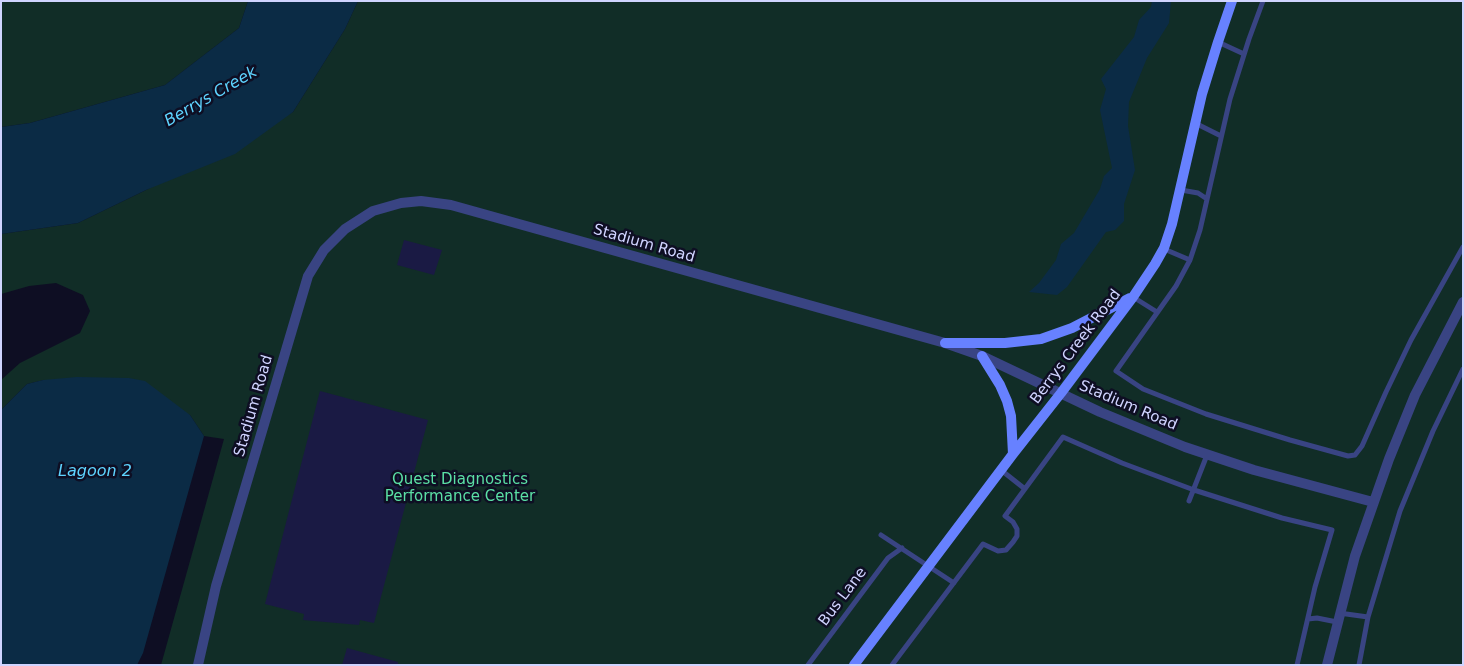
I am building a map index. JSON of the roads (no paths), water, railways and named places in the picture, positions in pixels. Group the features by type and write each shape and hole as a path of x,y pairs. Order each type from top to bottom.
{"street":[{"name":"Berrys Creek Road","path":"854,665 1133,297 1164,248 1181,190 1195,123 1232,1"},
{"name":"Stadium Road","path":"198,665 216,586 304,285 318,256 330,242 349,226 373,212 396,204 430,202 451,205 945,343 982,356 1133,426 1207,454 1268,474 1373,502"},
{"path":"945,343 1005,343 1041,339 1072,328 1133,297"},
{"path":"1328,665 1338,618 1355,556 1373,502 1415,395 1463,302"},
{"path":"982,356 1000,385 1007,401 1011,416 1013,454"}],"lane":[{"path":"1263,1 1244,54 1200,230 1190,260 1176,286 1116,370 1143,389 1206,414 1348,456 1355,455 1362,446 1411,340 1463,247"},
{"path":"1218,42 1244,54"},
{"path":"1195,123 1222,136"},
{"path":"1181,190 1198,194 1207,199"},
{"path":"1164,248 1190,260"},
{"path":"1133,297 1157,312"},
{"path":"1359,665 1368,617 1400,511 1433,431 1463,369"},
{"path":"892,665 983,544 998,552 1006,550 1013,542 1017,536 1017,529 1013,522 1005,516 1063,437 1122,463 1194,490 1282,518 1332,530 1308,619 1298,665"},
{"path":"1190,501 1207,454"},
{"path":"1001,470 1025,489"},
{"path":"881,535 954,583"},
{"name":"Bus Lane","path":"808,665 888,558 902,548"},
{"path":"1308,619 1368,617"}],"water":[{"name":"Berrys Creek","path":"248,1 358,1 345,29 293,112 235,154 146,190 78,223 1,234 1,127 30,123 165,85 239,28"},
{"path":"1152,1 1171,1 1169,23 1147,58 1129,102 1128,126 1135,170 1124,204 1124,221 1115,230 1106,232 1067,287 1057,295 1029,292 1039,283 1056,260 1061,244 1074,233 1100,189 1104,176 1112,168 1100,110 1106,89 1101,79 1134,37 1139,20 1151,7"},
{"name":"Lagoon 2","path":"77,377 129,378 145,381 190,415 204,436 143,653 137,665 1,665 1,410 27,384 43,380"}],"park label":[{"name":"Quest Diagnostics Performance Center","path":"460,488"}]}
